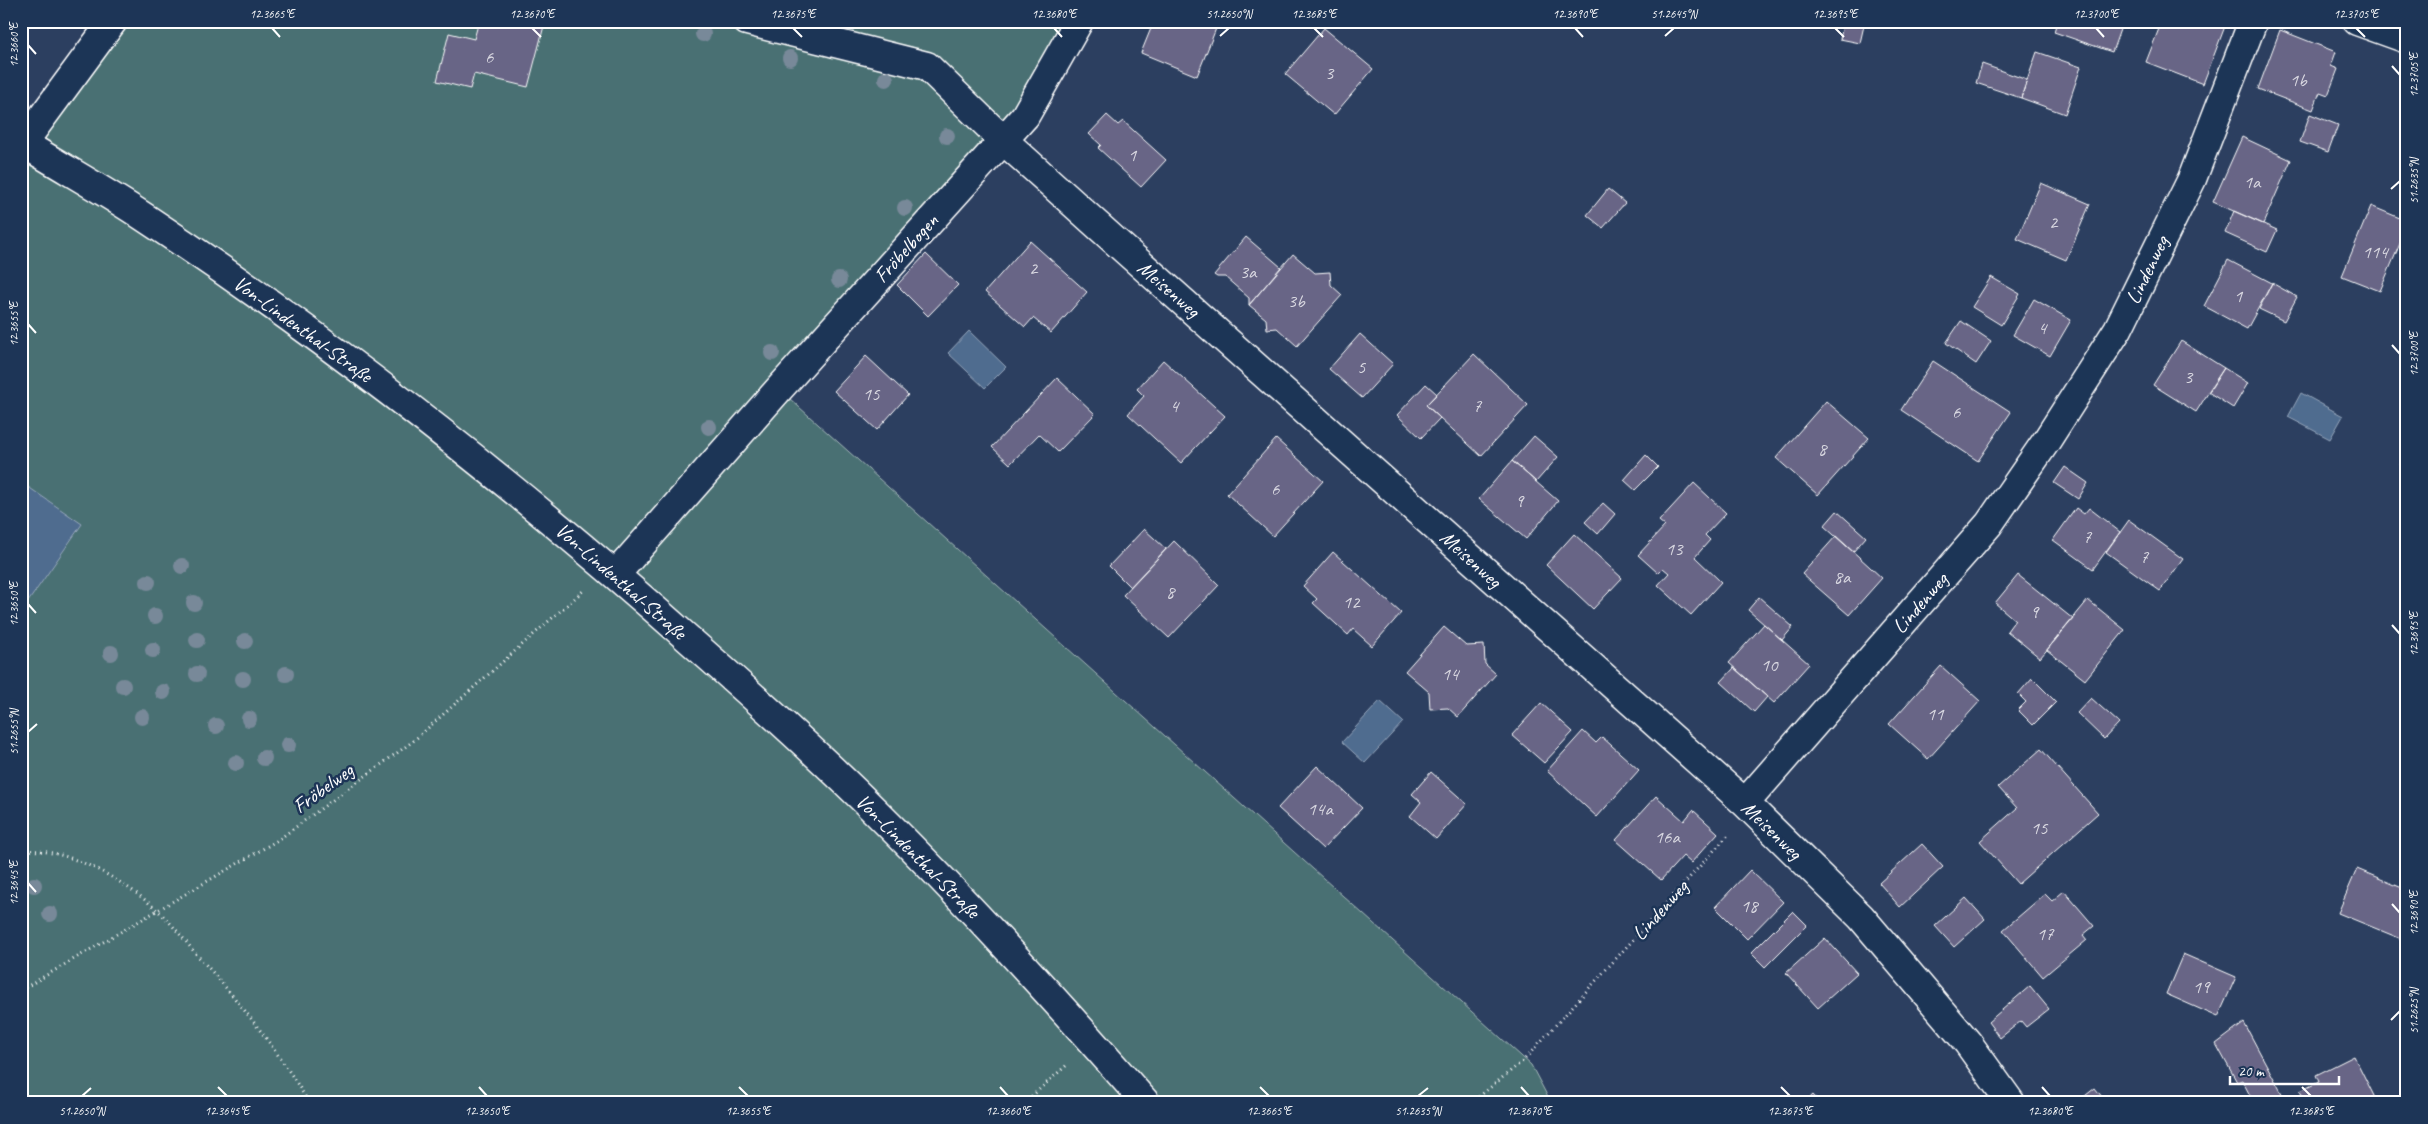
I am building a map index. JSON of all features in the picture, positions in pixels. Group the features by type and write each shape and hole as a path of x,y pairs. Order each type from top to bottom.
{"street":[{"path":"22,145 113,21"},
{"path":"747,21 927,66 1004,140 1025,116 1079,21"},
{"name":"Lindenweg","path":"1744,803 1989,524 2048,440 2118,329 2192,179 2253,21"},
{"path":"2357,21 2407,39"},
{"name":"Fröbelbogen","path":"616,574 779,389 1004,140"},
{"name":"Meisenweg","path":"1004,140 1744,803 1861,917 1968,1043 2011,1103"},
{"name":"Von-Lindenthal-Straße","path":"22,145 141,214 325,344 496,475 616,574 779,720 877,813 971,910 1146,1103"}],"path":[{"name":"Fröbelweg","path":"21,990 278,840 412,742 580,592 616,574"},
{"name":"Lindenweg","path":"1471,1103 1523,1060 1682,886 1741,821 1744,803"},
{"path":"21,851 28,850 66,857 108,874 158,910 236,998 275,1049 309,1103"},
{"path":"1024,1103 1050,1080"}],"green space":[{"path":"113,21 1079,21 1025,116 779,389 1531,1065 1551,1103 23,1103 21,146"}],"water":[{"path":"969,331 1006,367 985,388 948,353"},
{"path":"2301,393 2343,416 2330,439 2288,417"},
{"path":"21,482 82,524 21,612"},
{"path":"1380,701 1403,722 1365,763 1342,742"}],"building":[{"path":"479,21 545,22 528,87 474,74 470,89 437,81 449,33 474,39"},
{"path":"1154,21 1219,21 1197,76 1141,53"},
{"path":"1844,21 1865,21 1860,43 1840,39"},
{"path":"2057,21 2123,21 2112,52 2054,32"},
{"path":"2162,21 2227,21 2203,84 2146,62"},
{"path":"1324,28 1373,69 1334,115 1285,74"},
{"path":"2280,30 2336,52 2331,66 2338,69 2328,95 2320,92 2313,110 2258,89"},
{"path":"2037,52 2081,67 2065,114 2021,98"},
{"path":"1982,64 2027,80 2021,98 1976,83"},
{"path":"2310,114 2338,125 2328,152 2300,142"},
{"path":"1107,115 1118,125 1123,121 1166,160 1141,187 1098,148 1101,145 1089,134"},
{"path":"2242,137 2291,160 2263,224 2213,202"},
{"path":"2041,183 2090,204 2066,260 2017,239"},
{"path":"1608,189 1625,203 1603,228 1587,215"},
{"path":"2371,206 2407,221 2407,227 2380,291 2342,276"},
{"path":"2234,211 2277,230 2267,252 2225,233"},
{"path":"1246,237 1281,267 1249,305 1249,298 1225,277 1214,275"},
{"path":"1030,241 1087,292 1051,333 1033,318 1025,327 985,292"},
{"path":"926,254 958,285 928,316 897,285"},
{"path":"1293,254 1315,273 1330,272 1331,285 1342,295 1297,346 1277,328 1267,329 1266,319 1249,305"},
{"path":"2228,260 2272,283 2247,329 2204,306"},
{"path":"1991,277 2020,294 2001,325 1972,307"},
{"path":"2272,283 2297,297 2284,321 2259,309"},
{"path":"2034,299 2071,320 2050,356 2013,335"},
{"path":"1961,321 1991,341 1976,364 1946,343"},
{"path":"1360,334 1393,364 1362,398 1329,369"},
{"path":"2181,341 2224,368 2196,412 2153,385"},
{"path":"1474,354 1528,405 1481,456 1426,405"},
{"path":"866,356 908,395 877,430 834,391"},
{"path":"1163,360 1225,416 1181,463 1128,414 1144,396 1137,389"},
{"path":"1933,361 2011,412 1978,461 1901,410"},
{"path":"2224,368 2248,383 2233,408 2208,392"},
{"path":"1057,378 1095,414 1058,452 1039,434 1010,464 992,447"},
{"path":"1426,384 1437,394 1426,405 1440,418 1421,438 1397,415"},
{"path":"1826,401 1869,438 1818,495 1776,458"},
{"path":"1534,436 1558,457 1536,482 1512,461"},
{"path":"1276,439 1323,481 1273,536 1227,494"},
{"path":"2407,454 2407,469 2400,465"},
{"path":"1646,455 1658,467 1635,490 1624,480"},
{"path":"1512,461 1558,501 1526,539 1479,499"},
{"path":"2065,467 2088,483 2078,499 2054,483"},
{"path":"1694,483 1726,513 1705,535 1710,540 1695,557 1721,582 1691,615 1658,585 1669,573 1663,568 1658,573 1638,555 1665,526 1659,521"},
{"path":"1603,503 1615,514 1598,534 1585,522"},
{"path":"2076,508 2084,514 2089,508 2120,532 2093,569 2053,540"},
{"path":"1837,511 1866,537 1853,552 1824,526"},
{"path":"2129,520 2183,559 2160,591 2106,552"},
{"path":"1144,529 1166,549 1130,587 1109,566"},
{"path":"1574,534 1622,578 1593,609 1546,565"},
{"path":"1836,536 1882,578 1849,615 1802,574"},
{"path":"1174,541 1219,585 1169,638 1123,595"},
{"path":"1333,552 1401,613 1372,646 1353,629 1348,635 1313,603 1317,599 1303,586"},
{"path":"2018,575 2073,619 2040,658 2007,631 2015,620 1995,603"},
{"path":"1759,597 1793,627 1782,640 1748,610"},
{"path":"2088,600 2125,630 2085,680 2047,650"},
{"path":"1764,624 1809,664 1774,703 1729,663"},
{"path":"1444,627 1466,646 1484,645 1485,664 1496,674 1458,717 1448,708 1430,709 1429,692 1405,671"},
{"path":"1941,666 1980,701 1928,759 1889,724"},
{"path":"1734,668 1767,697 1754,712 1721,682"},
{"path":"2032,678 2056,702 2033,725 2018,710 2026,702 2018,694"},
{"path":"2091,698 2119,723 2104,739 2077,713"},
{"path":"1541,703 1573,732 1544,763 1512,735"},
{"path":"1583,731 1596,743 1602,737 1639,770 1597,817 1547,771"},
{"path":"2041,749 2098,813 2018,884 1980,841 2017,808 1998,787"},
{"path":"1317,766 1362,808 1323,849 1278,808"},
{"path":"1431,772 1467,804 1436,839 1410,816 1421,802 1412,794"},
{"path":"1656,796 1684,821 1693,810 1718,833 1691,863 1683,856 1661,880 1616,840"},
{"path":"1922,844 1943,867 1900,907 1879,883"},
{"path":"2357,869 2407,890 2407,934 2404,940 2338,913"},
{"path":"1750,870 1783,902 1747,939 1715,907"},
{"path":"2064,891 2094,926 2083,935 2087,940 2043,977 2003,930 2045,894 2052,901"},
{"path":"1966,898 1985,919 1954,947 1935,926"},
{"path":"1793,911 1807,925 1765,967 1751,953"},
{"path":"1825,938 1857,973 1818,1008 1786,973"},
{"path":"2183,954 2236,977 2218,1017 2166,994"},
{"path":"2030,986 2049,1009 2026,1027 2021,1021 2000,1038 1988,1022"},
{"path":"2244,1023 2287,1103 2254,1103 2242,1080 2237,1082 2216,1044"},
{"path":"2354,1056 2376,1100 2370,1103 2306,1103 2300,1091 2319,1082 2316,1075"},
{"path":"2095,1088 2106,1102 2076,1103"},
{"path":"1813,1095 1820,1103 1804,1103"}]}
